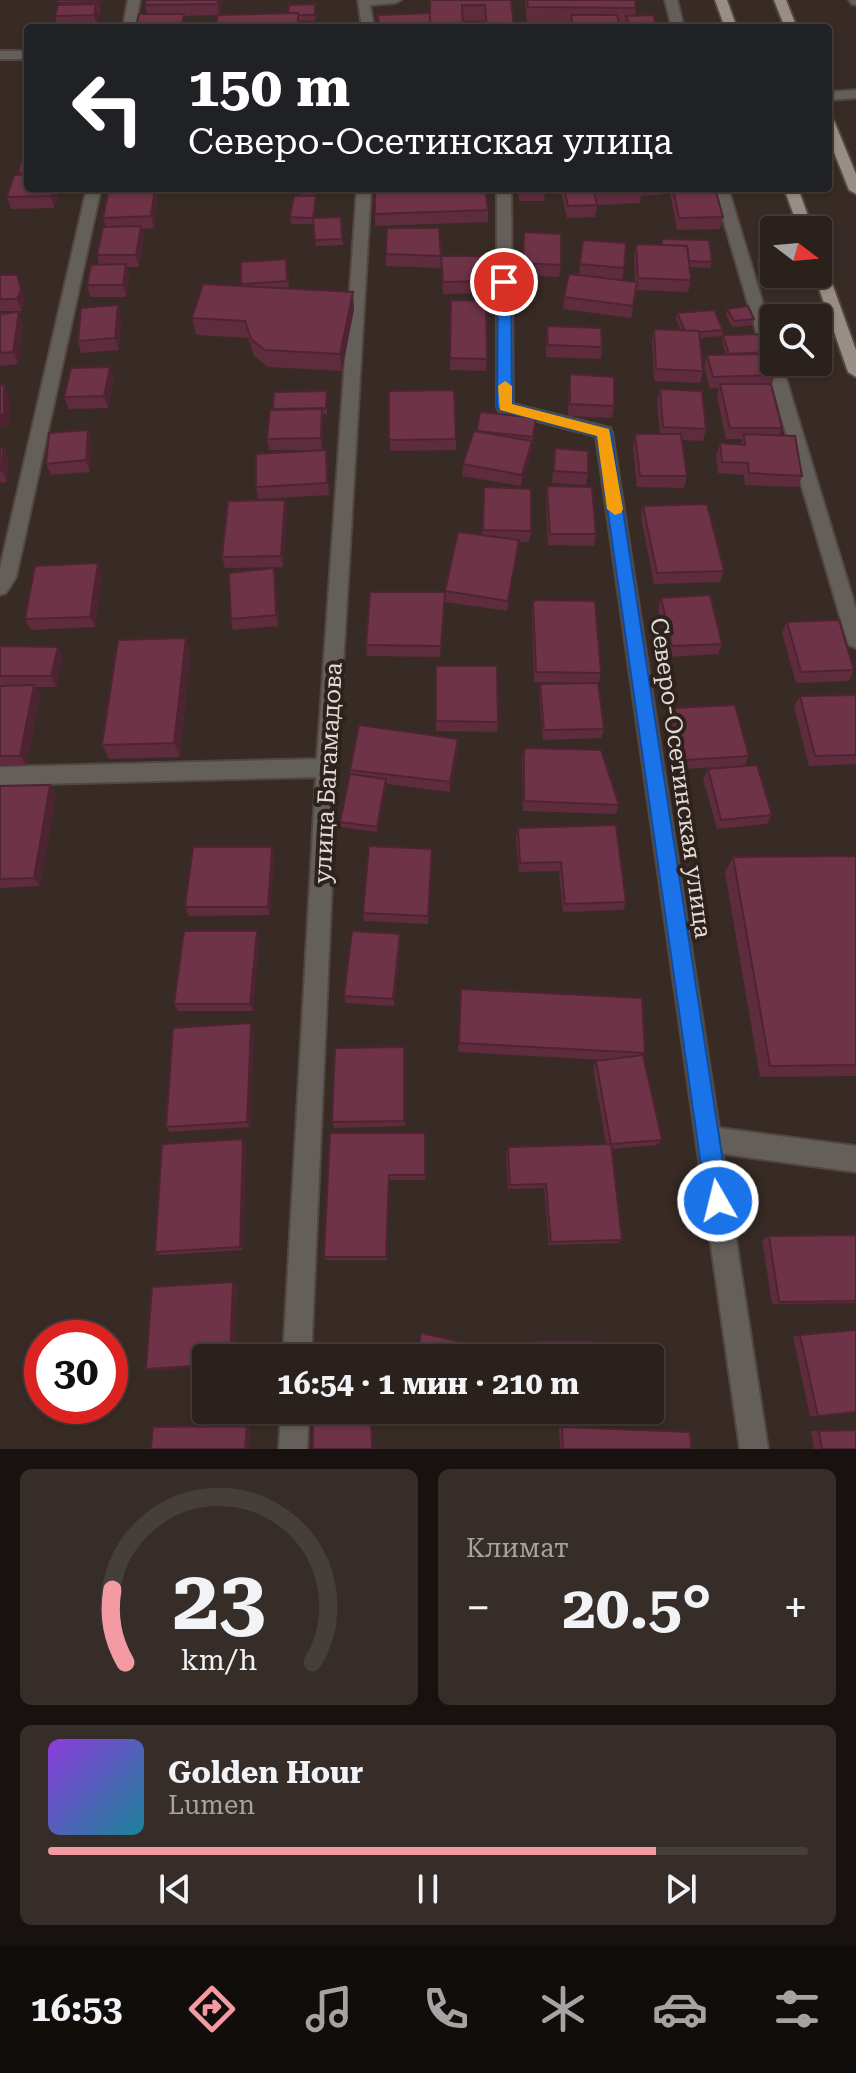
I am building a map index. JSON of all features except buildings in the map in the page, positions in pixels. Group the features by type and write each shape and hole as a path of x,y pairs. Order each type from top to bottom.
{"main road":[{"path":"721,0 730,24"},
{"path":"780,0 789,24"},
{"path":"832,131 856,190"},
{"path":"792,192 801,216"},
{"path":"826,288 856,372"}],"street":[{"path":"130,24 134,0"},
{"path":"367,24 364,1 395,0"},
{"path":"671,0 677,24"},
{"path":"0,55 24,55"},
{"path":"832,96 856,94"},
{"path":"0,588 7,577 93,192"},
{"name":"улица Багамадова","path":"298,1344 327,768 364,192"},
{"name":"Северо-Осетинская улица","path":"504,192 505,407 604,432 754,1449"},
{"path":"722,192 856,640"},
{"path":"0,776 327,768"},
{"path":"708,1139 856,1159"},
{"path":"293,1449 294,1424"}],"slow traffic":[{"path":"505,386 505,407 604,432 615,509"}],"route":[{"path":"504,282 505,407 604,432 718,1201"}]}
